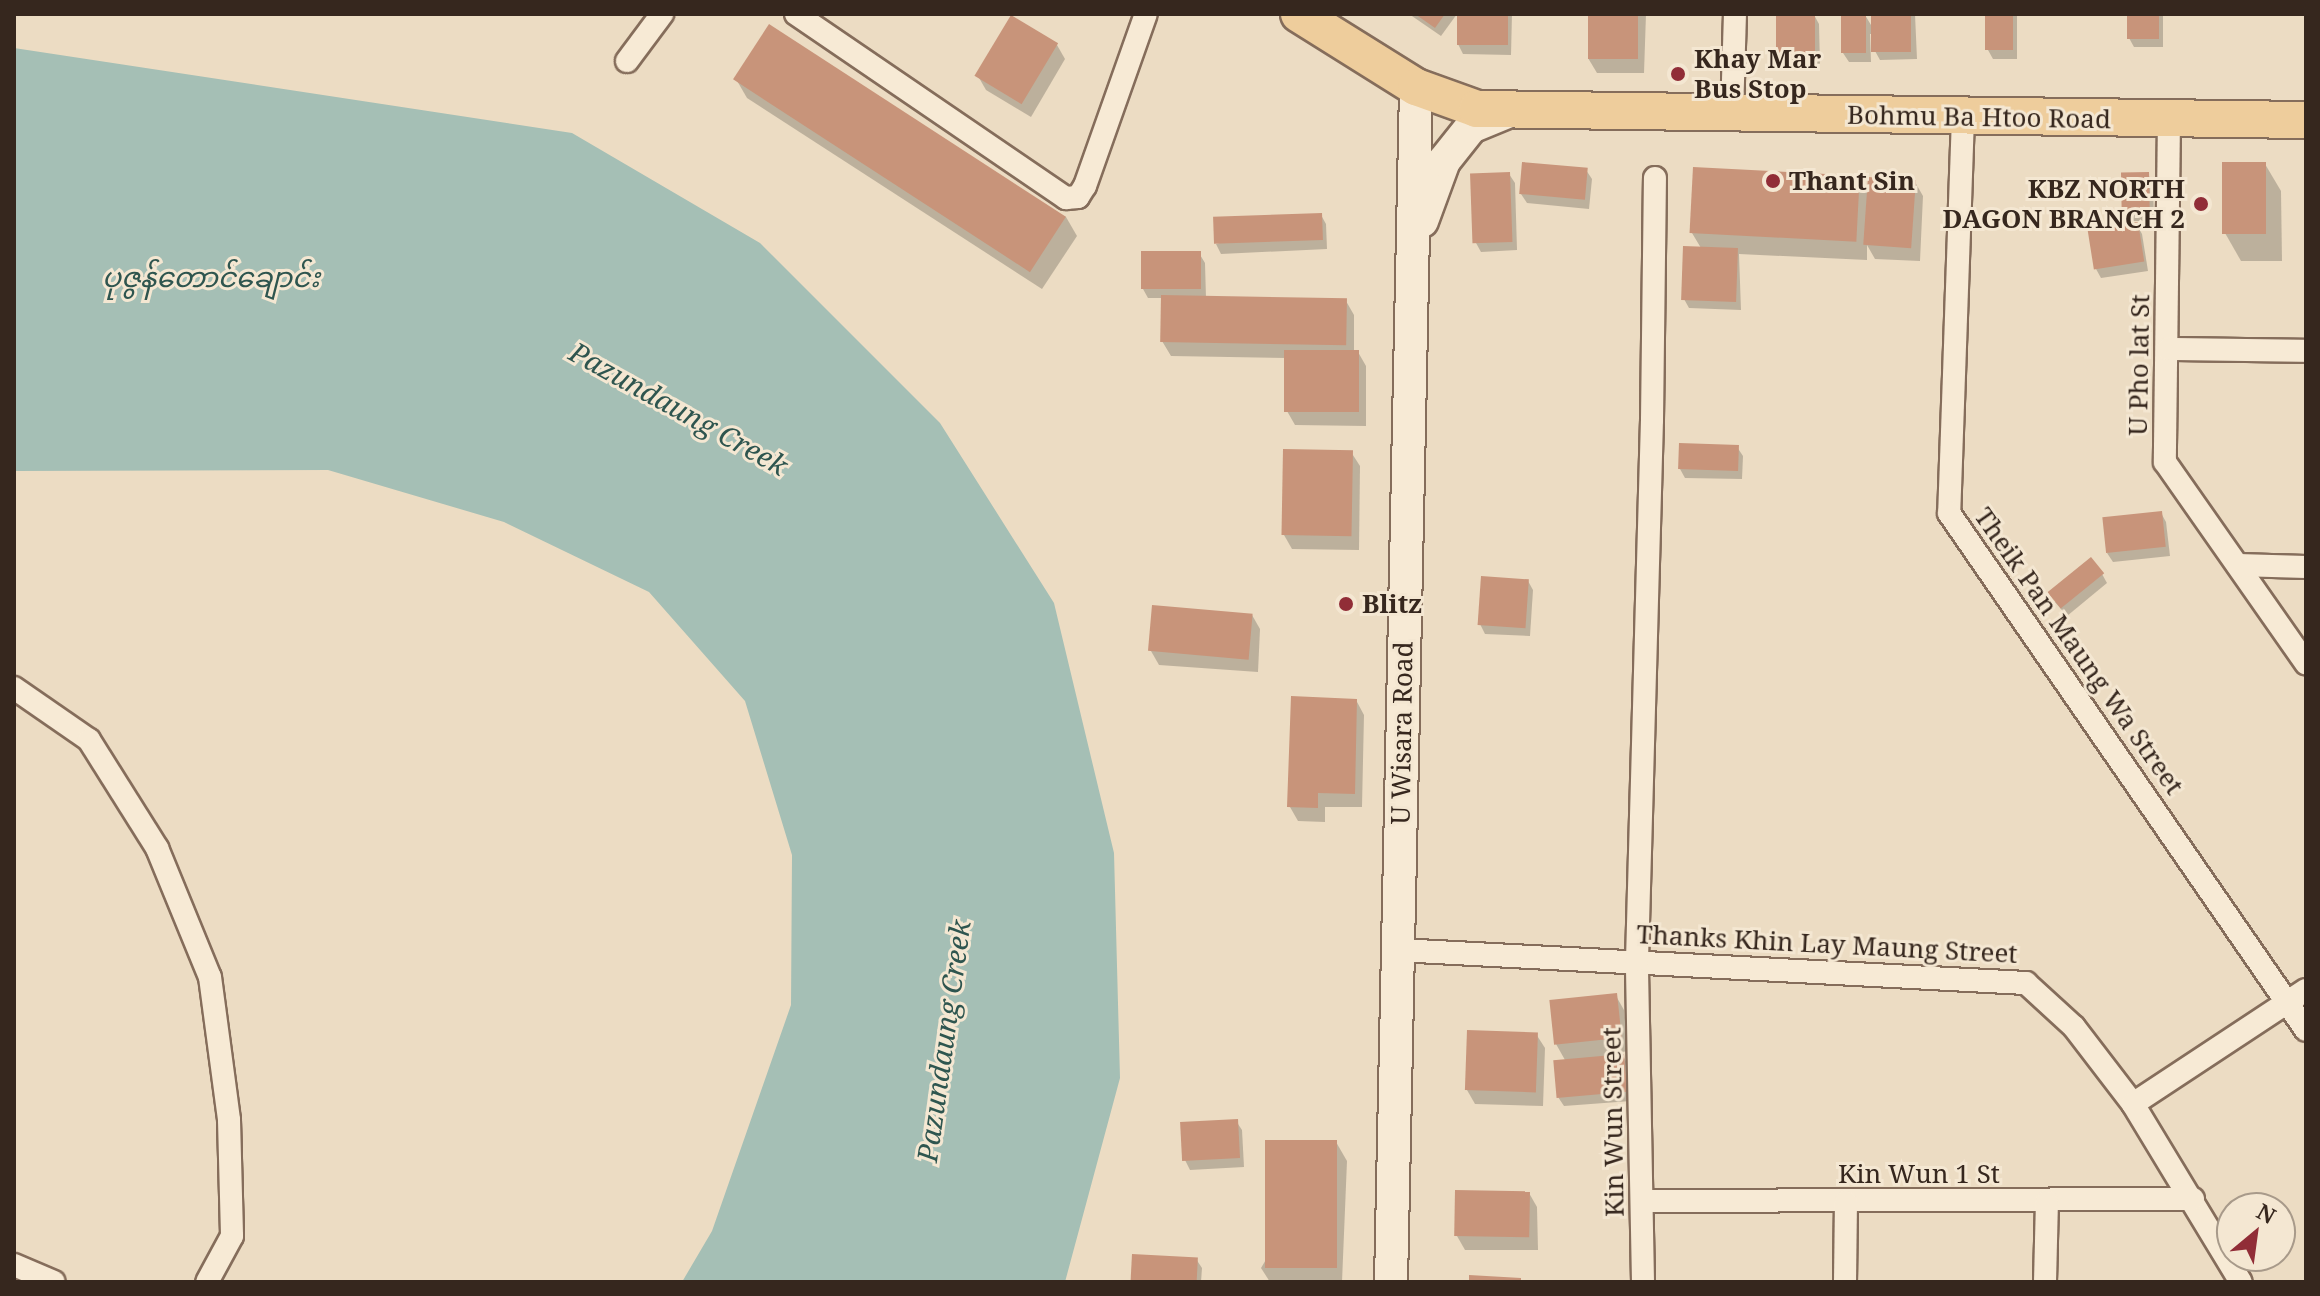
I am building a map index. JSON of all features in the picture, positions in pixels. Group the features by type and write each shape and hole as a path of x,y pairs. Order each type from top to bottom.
{"main road":[{"name":"Bohmu Ba Htoo Road","path":"1299,14 1416,87 1477,109 2306,120"},
{"name":"U Wisara Road","path":"1391,1282 1416,87"},
{"path":"1412,258 1428,199 1444,161 1471,127 1514,110"}],"street":[{"path":"627,61 662,14"},
{"path":"796,14 1066,198 1078,197 1085,186 1146,14"},
{"path":"1732,114 1735,14"},
{"name":"Theik Pan Maung Wa Street","path":"1963,117 1949,513 2297,996 2306,1030"},
{"name":"U Pho lat St","path":"2169,119 2165,462 2306,663"},
{"name":"Kin Wun Street","path":"1643,1282 1644,1201 1637,960 1652,435 1655,178"},
{"path":"2168,349 2306,351"},
{"path":"2238,565 2306,567"},
{"path":"14,688 89,740 157,848 210,977 229,1120 232,1236 207,1282"},
{"name":"Thanks Khin Lay Maung Street","path":"1398,950 1637,960 2026,983 2074,1027 2133,1104 2241,1282"},
{"path":"2133,1104 2297,996"},
{"name":"Kin Wun 1 St","path":"1644,1201 2047,1202 2193,1199"},
{"path":"1845,1282 1846,1202"},
{"path":"2045,1282 2047,1202"},
{"path":"14,1265 54,1282"}],"water":[{"name":"ပုဇွန်တောင်ချောင်း","path":"14,48 572,133 760,243 940,423 1054,603 1114,853 1120,1078 1065,1282 682,1282 712,1231 791,1005 792,855 745,701 649,592 504,522 328,470 14,471"}],"building":[{"path":"1415,14 1445,14 1435,28"},
{"path":"1457,14 1508,14 1508,45 1457,45"},
{"path":"1588,14 1638,14 1638,59 1588,59"},
{"path":"1776,14 1815,14 1815,58 1776,58"},
{"path":"1841,14 1866,14 1866,53 1841,53"},
{"path":"1871,14 1911,14 1911,52 1871,52"},
{"path":"1985,14 2013,14 2013,50 1985,50"},
{"path":"2127,14 2159,14 2159,39 2127,39"},
{"path":"1011,15 1058,43 1022,104 974,76"},
{"path":"769,24 1066,217 1030,272 733,79"},
{"path":"1522,162 1588,168 1585,200 1519,194"},
{"path":"2222,162 2266,162 2266,234 2222,234"},
{"path":"1693,167 1860,176 1856,242 1690,233"},
{"path":"1510,172 1512,242 1472,243 1470,173"},
{"path":"2121,172 2149,172 2150,212 2122,212"},
{"path":"1868,177 1916,180 1911,248 1863,245"},
{"path":"1322,213 1323,240 1214,244 1213,217"},
{"path":"2138,222 2144,262 2094,269 2088,230"},
{"path":"1683,246 1738,248 1736,302 1681,300"},
{"path":"1141,251 1201,251 1201,289 1141,289"},
{"path":"1161,295 1347,298 1346,345 1160,342"},
{"path":"1284,350 1359,350 1359,412 1284,412"},
{"path":"1679,443 1739,445 1738,471 1678,469"},
{"path":"1283,449 1353,450 1351,536 1281,535"},
{"path":"2162,511 2166,547 2106,553 2102,517"},
{"path":"2091,557 2104,573 2061,609 2047,592"},
{"path":"1481,576 1529,579 1525,628 1478,625"},
{"path":"1152,605 1253,614 1249,660 1148,651"},
{"path":"1291,696 1357,699 1355,794 1318,793 1318,808 1287,807"},
{"path":"1617,993 1622,1038 1554,1045 1549,1000"},
{"path":"1467,1030 1538,1032 1536,1092 1465,1090"},
{"path":"1624,1054 1627,1092 1557,1098 1553,1060"},
{"path":"1238,1119 1240,1158 1182,1161 1180,1122"},
{"path":"1265,1140 1337,1140 1337,1268 1265,1268"},
{"path":"1455,1190 1530,1191 1529,1237 1454,1236"},
{"path":"1132,1254 1198,1257 1197,1282 1131,1282"},
{"path":"1469,1275 1521,1278 1521,1282 1469,1282"}],"place":[{"name":"Khay Mar Bus Stop","path":"1678,74"},
{"name":"Thant Sin","path":"1773,181"},
{"name":"KBZ NORTH DAGON BRANCH 2","path":"2201,204"},
{"name":"Blitz","path":"1346,604"}],"water label":[{"name":"Pazundaung Creek","path":"679,408"},
{"name":"Pazundaung Creek","path":"943,1041"}]}
